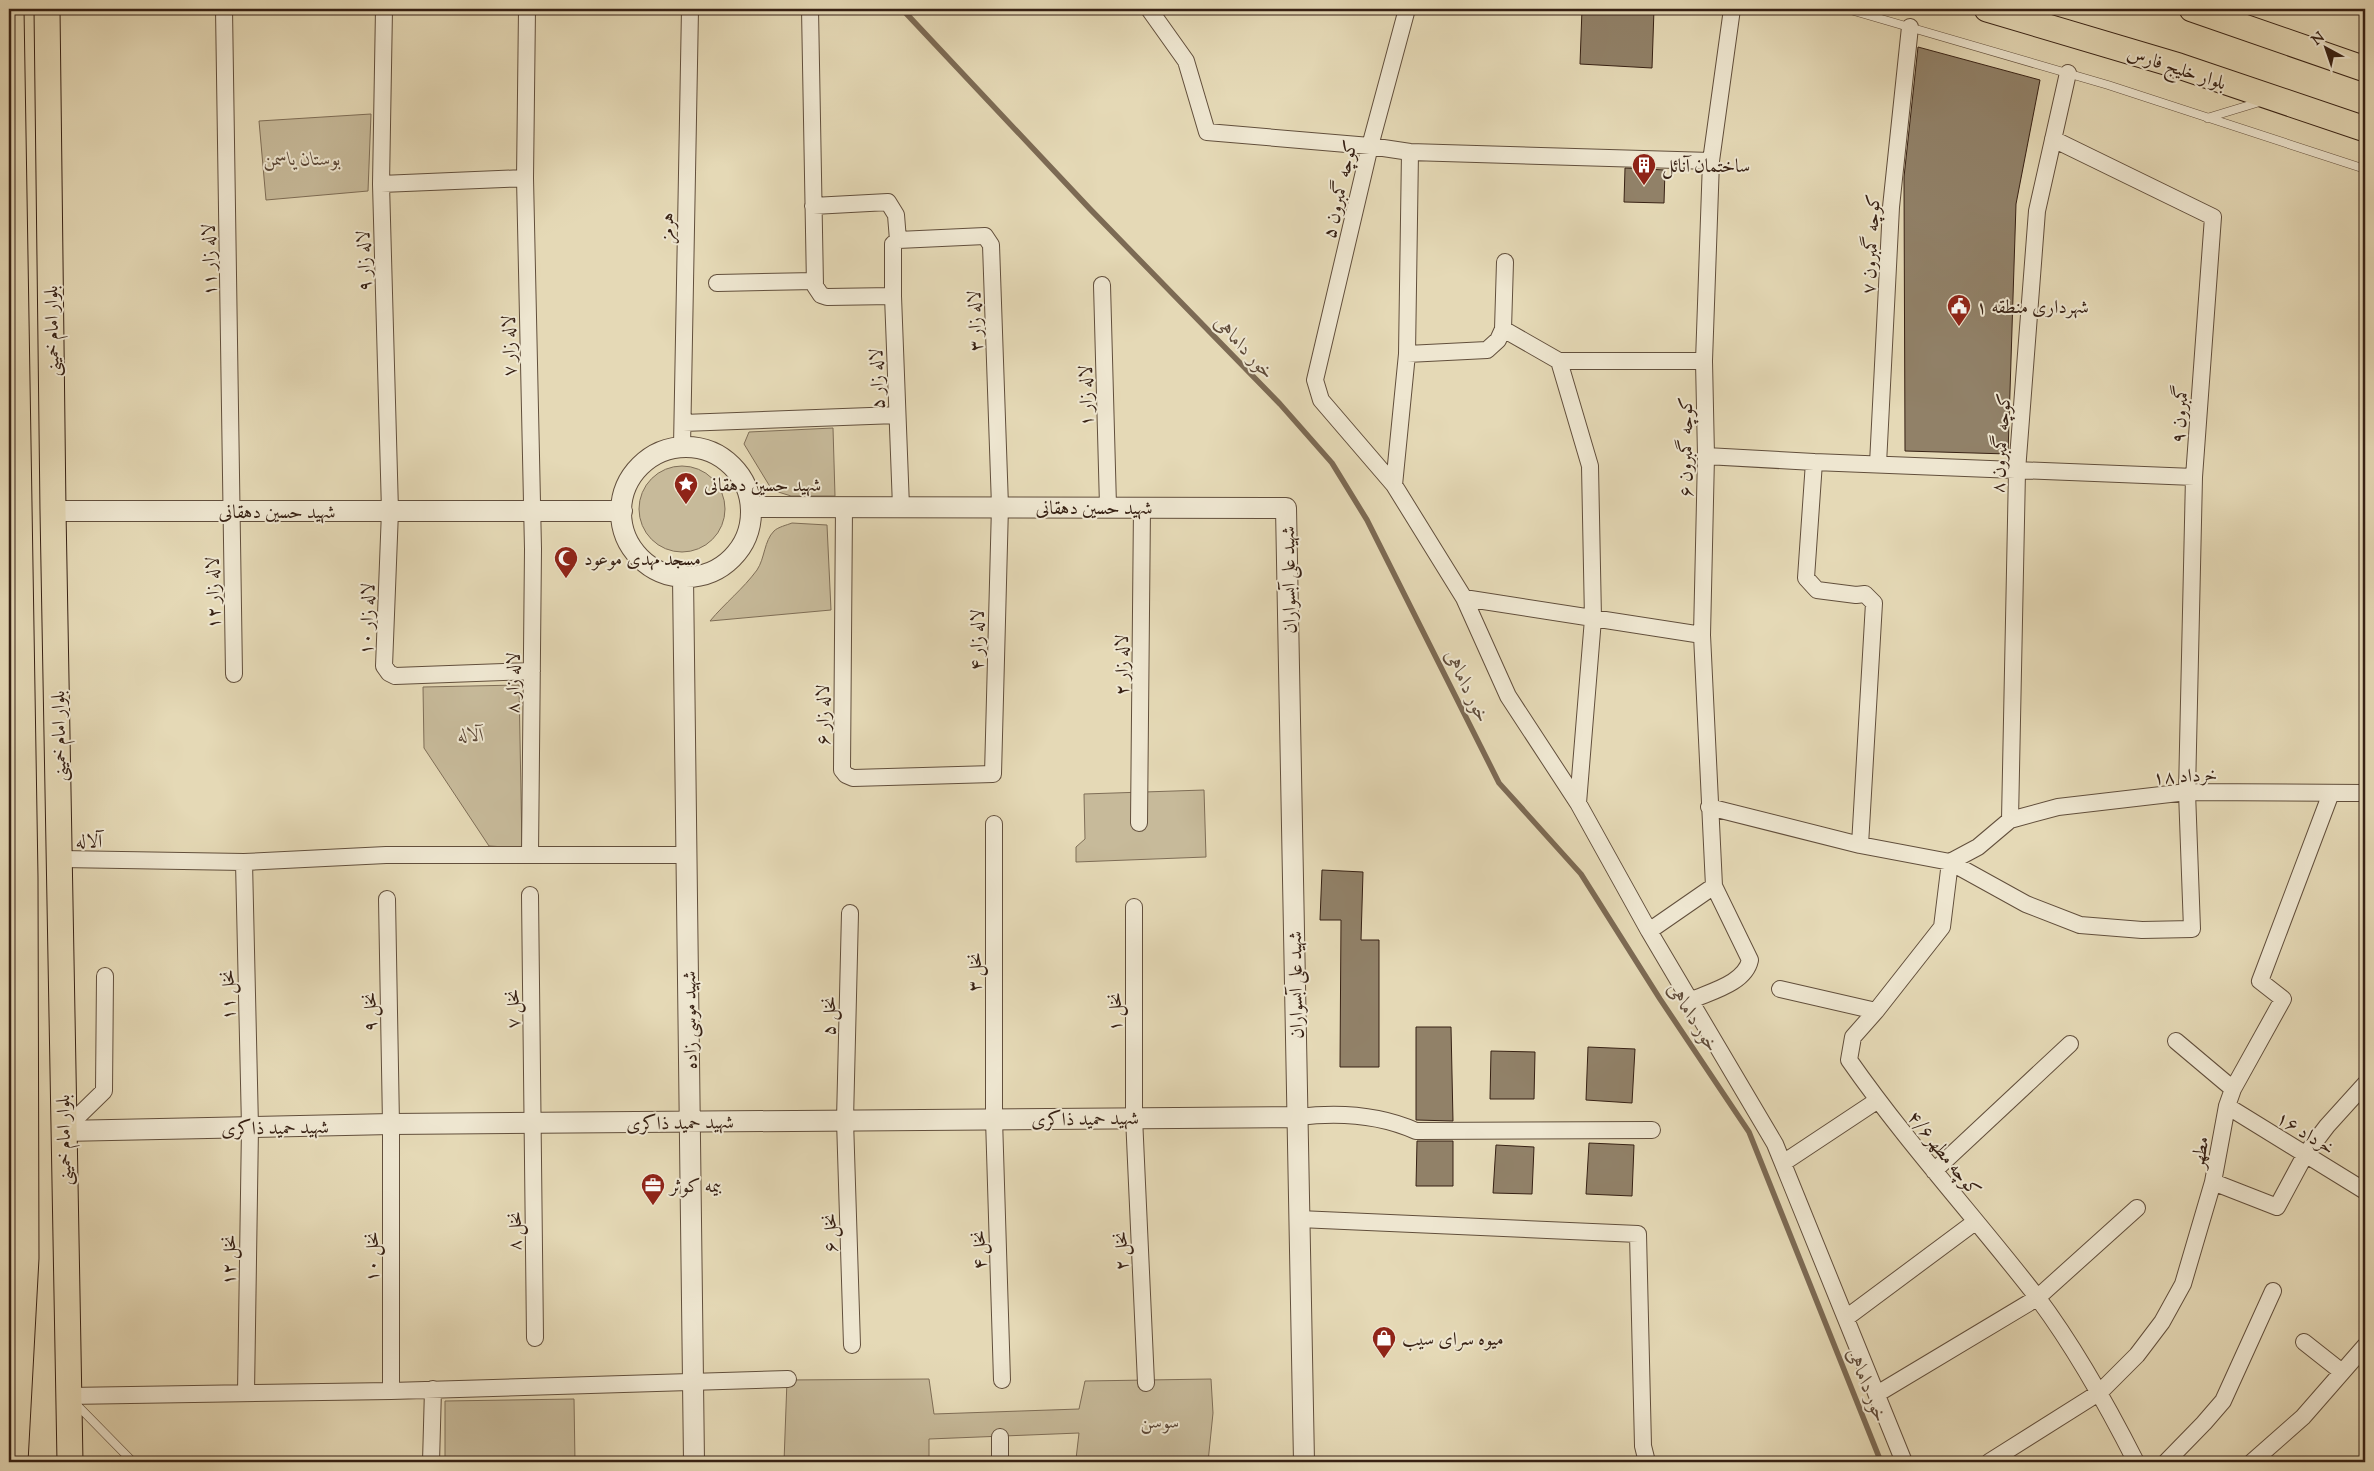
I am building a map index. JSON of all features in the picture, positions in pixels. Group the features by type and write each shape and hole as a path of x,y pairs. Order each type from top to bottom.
{"main road":[{"name":"بلوار امام خمینی","path":"11,9 17,877 15,1462"},
{"name":"بلوار امام خمینی","path":"48,9 53,511 61,859 63,1130 70,1462"},
{"name":"بلوار خلیج فارس","path":"1987,9 2179,66 2365,129"},
{"path":"2192,9 2365,69"}],"street":[{"name":"لاله زار ۱۱","path":"224,9 231,511"},
{"name":"لاله زار ۹","path":"384,9 381,184 390,512"},
{"name":"لاله زار ۷","path":"527,9 525,178 532,512"},
{"name":"هرمز","path":"682,447 690,9"},
{"path":"810,9 814,281 817,290 827,297 893,296"},
{"path":"1149,9 1186,61 1207,132 1370,146 1410,152 1711,161"},
{"name":"کوچه گمبرون ۵","path":"1394,485 1321,400 1315,380 1370,146 1407,9"},
{"name":"کوچه گمبرون ۶","path":"1714,886 1702,635 1706,456 1704,362 1711,161 1732,9"},
{"name":"کوچه گمبرون ۷","path":"1878,464 1891,207 1910,27"},
{"name":"کوچه گمبرون ۸","path":"2010,820 2017,471 2038,211 2068,73"},
{"name":"گمبرون ۹","path":"1950,862 2026,904 2080,925 2142,930 2192,929 2187,792 2194,477 2213,217 2053,139"},
{"path":"1410,152 1407,354 1394,485 1464,598 1508,696 1578,802 1650,931 1775,1144 1904,1462"},
{"path":"381,184 525,178"},
{"name":"لاله زار ۵","path":"814,206 888,202 896,215 893,296 901,507"},
{"name":"لاله زار ۳","path":"895,244 984,236 992,245 1000,506"},
{"path":"1407,354 1486,350 1498,340 1503,329 1505,262"},
{"path":"717,284 814,281"},
{"name":"لاله زار ۱","path":"1102,284 1108,506"},
{"path":"1503,329 1558,361 1704,362"},
{"path":"1558,361 1590,466 1592,619 1578,802"},
{"path":"683,423 897,415"},
{"path":"682,447 700,448 720,456 736,469 746,487 751,507 749,528 740,548 725,564 705,574 683,577 661,573 642,561 628,544 621,501 629,480 642,464 659,452 682,447"},
{"path":"1706,456 2017,471 2194,477"},
{"path":"1814,462 1806,578 1817,590 1856,595 1865,594 1874,603 1860,845"},
{"name":"لاله زار ۴","path":"993,774 1000,506"},
{"name":"شهید حسین دهقانی","path":"751,507 1142,506 1286,508"},
{"name":"لاله زار ۲","path":"1140,823 1142,506"},
{"name":"لاله زار ۶","path":"844,507 842,770 846,775 854,778 993,774"},
{"name":"شهید علی آبسواران","path":"1286,508 1304,1462"},
{"name":"شهید حسین دهقانی","path":"53,511 622,511"},
{"name":"لاله زار ۱۲","path":"231,511 234,674"},
{"name":"لاله زار ۱۰","path":"390,512 384,666 388,673 395,676 532,671"},
{"name":"لاله زار ۸","path":"530,855 532,512"},
{"name":"شهید موسی زاده","path":"683,577 694,1462"},
{"path":"1464,598 1702,635"},
{"name":"خرداد ۱۸","path":"2010,820 2058,807 2187,792 2365,794"},
{"name":"مطهر","path":"1989,1462 2100,1392 2137,1356 2162,1322 2183,1284 2213,1182 2227,1106 2233,1089 2283,999 2260,981 2331,793"},
{"path":"1709,807 1860,845 1950,862 1978,847 2010,820"},
{"name":"نخل ۳","path":"994,824 994,1119"},
{"name":"آلاله","path":"61,859 244,862 386,855 686,855"},
{"name":"نخل ۱۱","path":"244,862 250,1127"},
{"name":"کوچه مطهر۴/۶","path":"1950,862 1942,927 1876,1011 1853,1037 1850,1060 1878,1100 2037,1298 2100,1392 2136,1462"},
{"path":"1650,931 1714,886 1750,960 1748,970 1740,978 1692,1000"},
{"name":"نخل ۷","path":"530,895 534,1123"},
{"name":"نخل ۹","path":"387,899 392,1124"},
{"name":"نخل ۱","path":"1134,908 1134,1117"},
{"name":"نخل ۵","path":"845,1120 850,914"},
{"path":"63,1130 104,1091 106,976"},
{"path":"1780,989 1876,1011"},
{"path":"2176,1040 2233,1089"},
{"path":"1934,1171 2070,1044"},
{"path":"2213,1182 2276,1207 2305,1155 2327,1126 2365,1084"},
{"path":"1783,1163 1878,1100"},
{"name":"خرداد ۱۶","path":"2227,1106 2365,1191"},
{"path":"1298,1117 1321,1114 1357,1114 1398,1123 1416,1131 1652,1130"},
{"name":"نخل ۲","path":"1134,1117 1146,1383"},
{"name":"شهید حمید ذاکری","path":"63,1130 392,1124 1298,1117"},
{"name":"نخل ۴","path":"994,1119 1002,1380"},
{"name":"نخل ۶","path":"845,1120 852,1345"},
{"name":"نخل ۸","path":"534,1123 535,1338"},
{"name":"نخل ۱۰","path":"391,1390 392,1124"},
{"name":"نخل ۱۲","path":"246,1393 250,1127"},
{"path":"1877,1394 2037,1298 2137,1208"},
{"path":"1300,1219 1638,1234 1643,1446 1647,1462"},
{"path":"1846,1318 1976,1222"},
{"path":"2166,1462 2204,1423 2223,1400 2273,1291"},
{"path":"2304,1342 2342,1372"},
{"path":"2252,1462 2303,1417 2365,1346"},
{"path":"68,1396 433,1390 788,1379"},
{"path":"430,1462 433,1390"},
{"path":"1000,1437 1000,1462"}],"lane":[{"path":"1846,9 2068,73 2365,169"},
{"path":"2207,118 2273,98"},
{"path":"68,1396 133,1462"}],"green space":[{"name":"بوستان یاسمن","path":"371,114 368,191 266,200 259,121"},
{"path":"833,428 835,496 791,496 772,490 744,444 749,432"},
{"path":"674,466 690,466 699,469 713,478 722,492 725,509 722,526 713,540 699,549 690,552 674,552 658,545 646,533 639,517 639,501 646,485 658,473"},
{"path":"792,523 827,525 831,610 710,621 757,570 768,540 774,531"},
{"name":"آلاله","path":"519,685 522,848 489,846 424,748 423,687"},
{"path":"1204,790 1206,857 1076,862 1076,847 1085,839 1084,794"},
{"name":"سوسن","path":"929,1379 934,1414 1079,1409 1085,1381 1211,1379 1213,1413 1208,1462 1133,1462 1076,1459 1079,1433 929,1439 929,1462 784,1462 787,1380"},
{"path":"574,1399 575,1462 445,1462 445,1401"}],"building":[{"path":"1582,9 1654,9 1652,68 1580,64"},
{"name":"شهرداری منطقه ۱","path":"1918,47 2040,80 2016,204 2008,454 1905,451 1904,177"},
{"name":"ساختمان آنائل","path":"1625,168 1665,170 1664,203 1624,202"},
{"path":"1322,870 1363,872 1361,940 1379,940 1379,1067 1340,1067 1341,920 1320,920"},
{"path":"1416,1027 1451,1027 1453,1121 1416,1120"},
{"path":"1588,1047 1635,1049 1632,1103 1586,1100"},
{"path":"1491,1051 1535,1052 1534,1099 1490,1099"},
{"path":"1417,1141 1453,1141 1453,1186 1416,1186"},
{"path":"1589,1143 1634,1145 1632,1196 1586,1194"},
{"path":"1496,1145 1534,1147 1532,1194 1493,1193"}],"waterway":[{"name":"خور داماهی","path":"902,9 1090,209 1280,404 1332,463 1367,520 1499,783 1581,874 1660,999 1749,1132 1881,1462"}],"place":[{"name":"ساختمان آنائل","path":"1644,186"},
{"name":"شهرداری منطقه ۱","path":"1959,327"},
{"name":"شهید حسین دهقانی","path":"686,505"},
{"name":"مسجد مهدی موعود","path":"566,579"},
{"name":"بیمه کوثر","path":"653,1206"},
{"name":"میوه سرای سیب","path":"1384,1359"}]}
